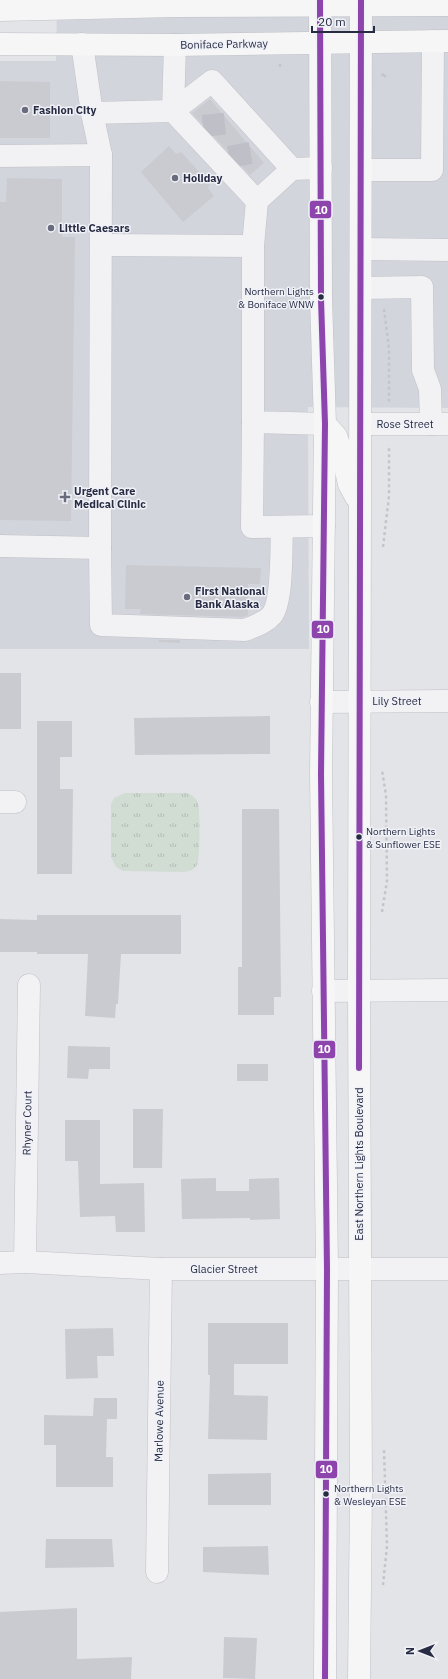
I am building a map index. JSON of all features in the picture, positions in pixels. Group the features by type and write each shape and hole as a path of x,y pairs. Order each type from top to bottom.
{"main road":[{"path":"0,10 23,5 175,3 417,2 448,5"},
{"path":"320,3 321,299 325,424 321,702 327,1269 325,1679"},
{"name":"East Northern Lights Boulevard","path":"359,1679 361,1500 361,3"},
{"name":"Boniface Parkway","path":"0,44 175,45 440,41"},
{"path":"325,424 336,436 342,453 349,484 361,508"}],"street":[{"path":"361,170 432,170 440,41"},
{"path":"82,44 92,113 101,155 101,625 245,630 263,623 273,614 279,596 282,526"},
{"path":"173,111 175,45"},
{"path":"92,113 173,111 212,81 239,121 265,151 292,169 321,168"},
{"path":"173,111 196,127 223,158 257,202"},
{"path":"0,156 101,155"},
{"path":"292,169 257,202 253,246 252,526 324,526"},
{"path":"101,245 253,246"},
{"path":"361,249 448,250"},
{"path":"361,288 422,287 423,370 430,389 439,424"},
{"path":"253,422 325,424"},
{"name":"Rose Street","path":"361,424 439,424"},
{"path":"0,546 100,548"},
{"name":"Lily Street","path":"321,702 448,701"},
{"name":"Rhyner Court","path":"25,1262 29,985"},
{"path":"323,991 448,990"},
{"name":"Glacier Street","path":"0,1263 25,1262 161,1269 448,1269"},
{"name":"Marlowe Avenue","path":"157,1572 161,1269"}],"path":[{"path":"381,766 386,795 387,881 381,917"}],"shaded area":[{"path":"57,0 448,0 448,408 308,407 309,649 0,649 0,61 56,61"}],"green space":[{"path":"125,793 187,793 195,798 199,807 199,854 197,865 194,868 190,871 184,872 123,871 116,867 111,857 111,804 114,798"}],"building":[{"name":"Fashion City","path":"0,81 50,82 50,138 0,138"},
{"path":"210,99 264,163 250,175 192,113"},
{"name":"Holiday","path":"169,146 176,154 181,152 210,184 208,188 214,196 183,222 141,172"},
{"path":"7,178 62,179 62,237 75,237 71,521 0,520 0,202 6,202"},
{"name":"First National Bank Alaska","path":"126,565 261,568 260,584 248,584 248,615 243,617 140,614 141,609 125,609"},
{"path":"159,640 180,640 180,643 159,642"},
{"path":"0,673 21,673 21,729 0,729"},
{"path":"270,716 270,754 135,755 134,718"},
{"path":"37,721 72,721 72,757 60,757 60,789 73,789 72,874 37,874"},
{"path":"242,809 279,809 281,997 274,997 274,1015 238,1015 238,967 242,967"},
{"path":"37,915 181,915 181,954 121,954 118,1004 116,1004 115,1018 85,1016 88,954 0,952 0,919 37,920"},
{"path":"68,1046 110,1047 110,1069 89,1069 88,1079 67,1078"},
{"path":"237,1064 268,1064 268,1081 237,1081"},
{"path":"133,1109 163,1109 162,1168 133,1168"},
{"path":"65,1120 100,1120 100,1184 144,1183 145,1232 116,1232 115,1216 80,1217 78,1161 65,1161"},
{"path":"216,1178 216,1191 249,1191 249,1179 279,1178 280,1219 182,1219 181,1179"},
{"path":"208,1323 288,1323 288,1364 234,1364 234,1395 268,1396 267,1440 208,1439 210,1375 208,1375"},
{"path":"113,1328 114,1356 97,1356 98,1378 66,1379 65,1329"},
{"path":"94,1398 117,1398 117,1419 107,1419 106,1457 113,1457 113,1487 56,1487 56,1445 44,1445 44,1415 93,1416"},
{"path":"271,1473 271,1505 208,1505 208,1474"},
{"path":"46,1539 112,1539 114,1567 45,1568"},
{"path":"268,1546 269,1575 203,1572 203,1547"},
{"path":"77,1608 77,1659 132,1657 131,1679 0,1679 0,1612"},
{"path":"224,1637 257,1638 255,1679 223,1678"}],"tunnel":[{"path":"203,126 230,123"},
{"path":"229,157 255,152"}],"transit line":[{"name":"10","path":"320,0 321,299 325,424 321,774 327,1269 325,1679"},
{"name":"10","path":"359,1068 361,0"}],"place":[{"name":"Fashion City","path":"25,110"},
{"name":"Holiday","path":"175,178"},
{"name":"Little Caesars","path":"51,228"},
{"name":"Northern Lights & Boniface WNW","path":"321,297"},
{"name":"Urgent Care Medical Clinic","path":"65,497"},
{"name":"First National Bank Alaska","path":"187,597"},
{"name":"Northern Lights & Sunflower ESE","path":"359,837"},
{"name":"Northern Lights & Wesleyan ESE","path":"326,1494"}]}
